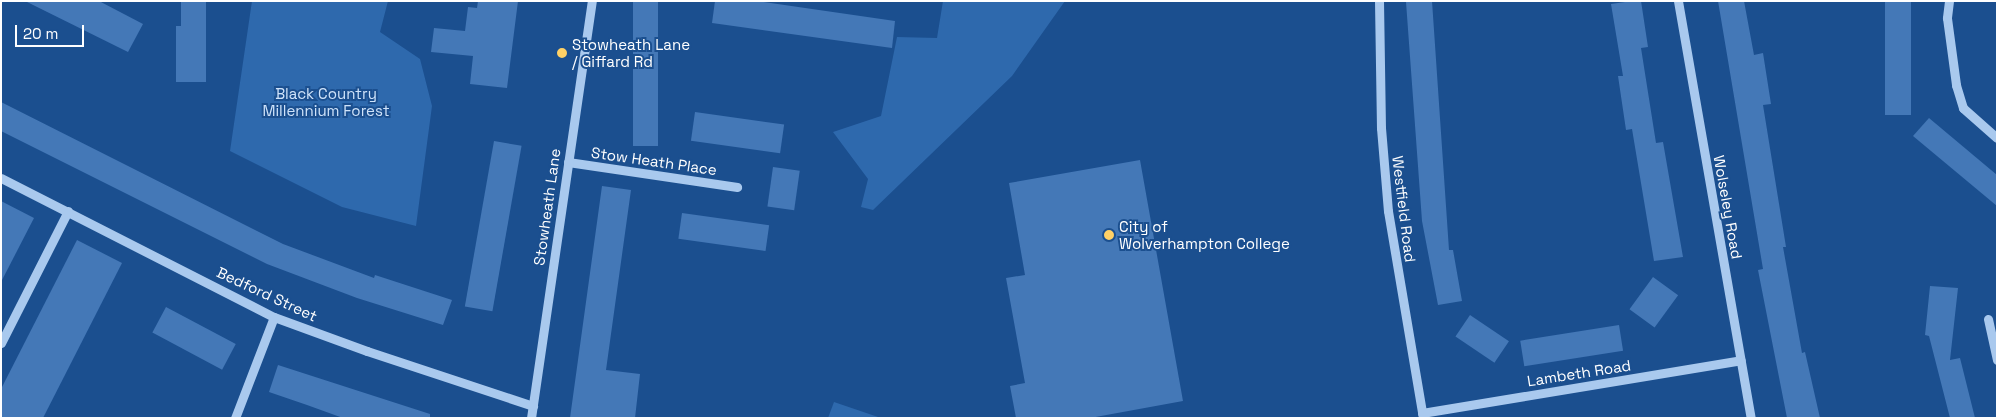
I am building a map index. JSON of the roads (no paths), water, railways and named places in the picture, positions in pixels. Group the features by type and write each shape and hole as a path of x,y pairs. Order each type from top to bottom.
{"street":[{"name":"Stowheath Lane","path":"532,418 592,1"},
{"name":"Westfield Road","path":"1379,1 1381,128 1388,211 1423,416"},
{"name":"Wolseley Road","path":"1678,1 1751,418"},
{"path":"1949,1 1948,28 1956,85 1963,108 1997,138"},
{"name":"Stow Heath Place","path":"568,162 737,187"},
{"name":"Bedford Street","path":"1,178 274,316 367,351 533,406"},
{"path":"1,343 68,211"},
{"path":"235,418 274,316"},
{"path":"1988,319 1997,360"},
{"name":"Lambeth Road","path":"1423,416 1741,360"}],"place":[{"name":"Stowheath Lane / Giffard Rd","path":"562,53"},
{"name":"City of Wolverhampton College","path":"1109,235"}],"park label":[{"name":"Black Country Millennium Forest","path":"326,102"}]}
